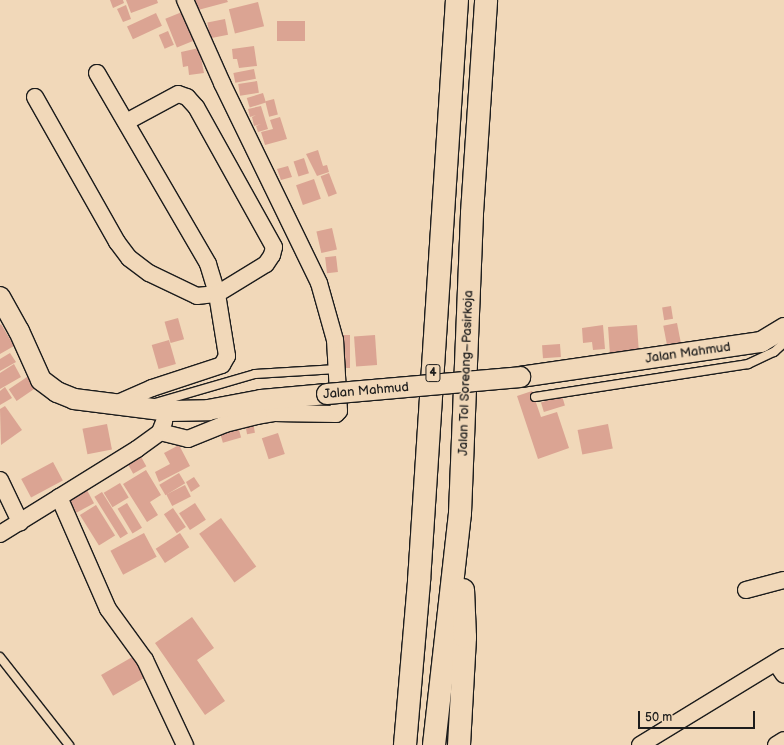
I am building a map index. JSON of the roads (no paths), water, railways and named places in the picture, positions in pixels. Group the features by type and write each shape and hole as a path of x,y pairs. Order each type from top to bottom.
{"highway":[{"name":"4","path":"405,745 419,581 457,0"},
{"name":"Jalan Tol Soreang–Pasirkoja","path":"434,745 460,513 472,213 486,0"},
{"path":"459,745 464,637 460,513"}],"street":[{"path":"160,432 188,439 225,424 274,413 336,414 339,411 335,340 319,283 222,83 185,0"},
{"path":"97,73 208,264 226,343 225,362 222,365 152,388 111,405"},
{"path":"35,97 117,242 129,258 149,273 197,296 216,294 266,264 272,255 274,247 196,107 187,97 178,94 126,122"},
{"name":"Jalan Mahmud","path":"0,297 19,331 41,380 57,392 74,399 137,409 169,411 208,410 261,400 520,377 761,342 784,328"},
{"path":"0,534 137,449 160,432 169,411"},
{"path":"0,480 20,522"},
{"path":"60,498 108,609 145,660 185,745"},
{"path":"746,590 784,580"},
{"path":"640,745 781,665"},
{"path":"776,745 784,740"}],"lane":[{"path":"534,397 748,364 774,352 784,343"},
{"path":"137,409 255,374 337,369"},
{"path":"0,657 69,745"}]}
